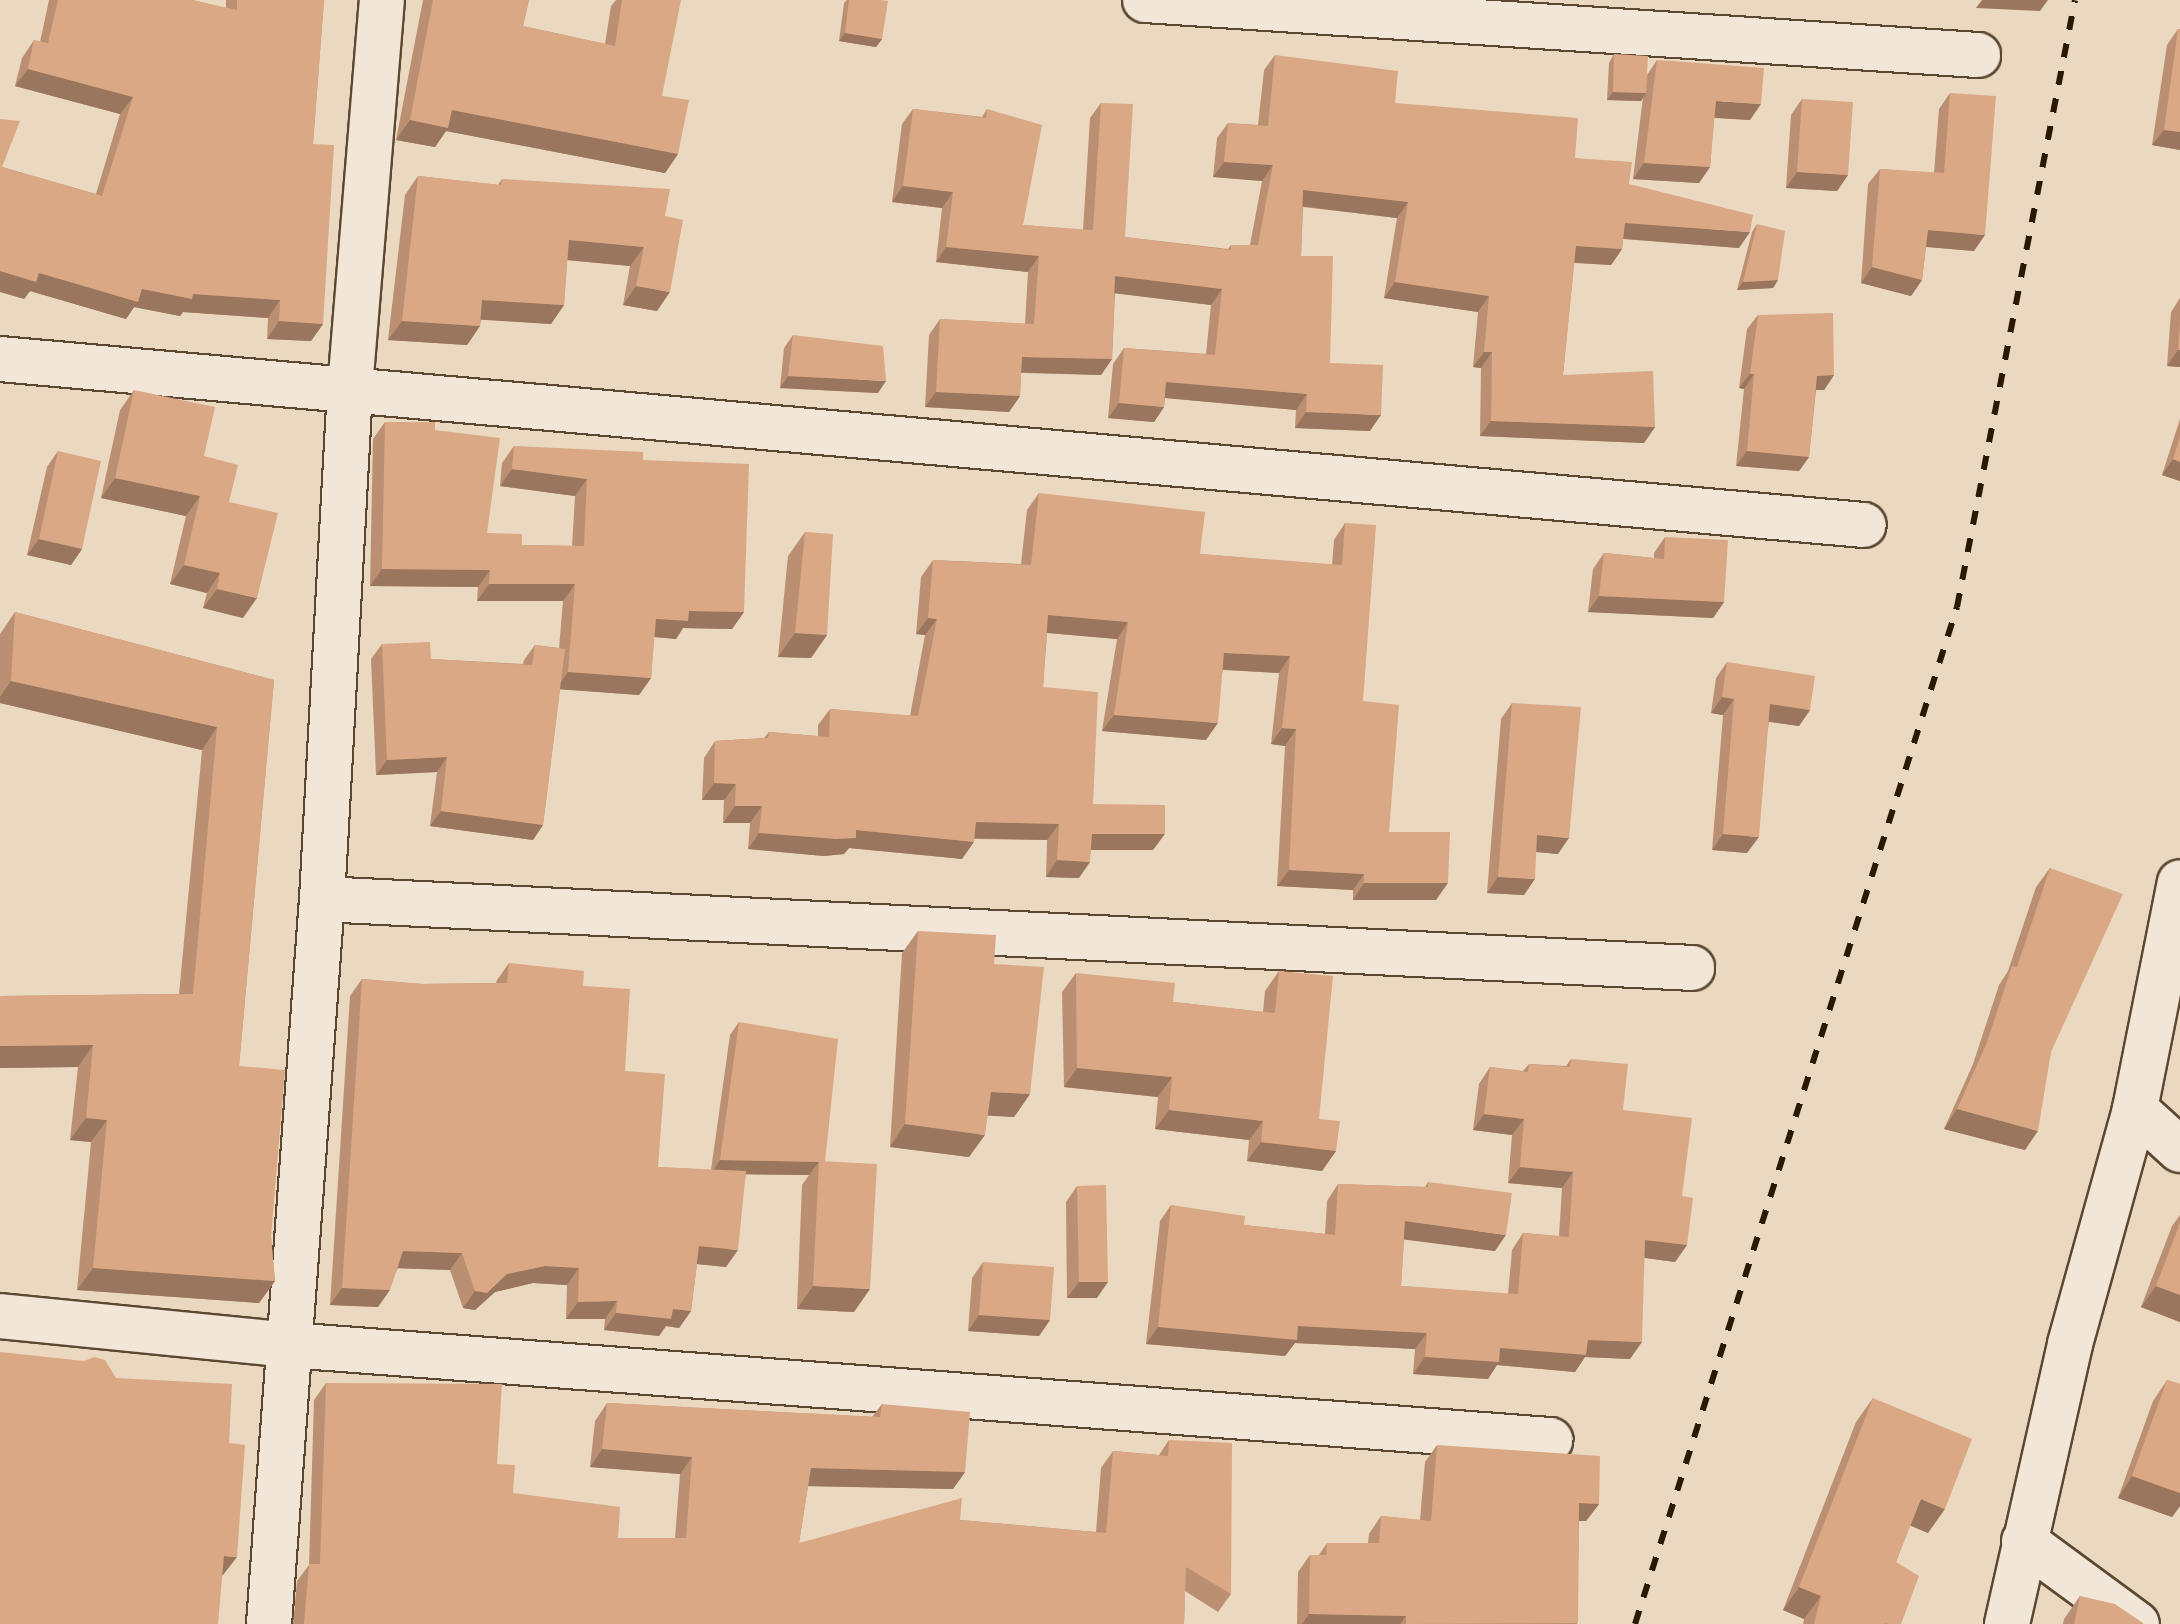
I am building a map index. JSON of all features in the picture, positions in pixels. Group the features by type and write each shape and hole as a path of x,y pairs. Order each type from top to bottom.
{"street":[{"path":"269,1624 322,899 350,388 382,0"},
{"path":"1145,0 1978,55"},
{"path":"0,359 1864,525"},
{"path":"2007,1624 2070,1344 2135,1109 2165,1024 2180,882"},
{"path":"322,899 1692,968"},
{"path":"2135,1109 2180,1150"},
{"path":"0,1316 289,1345 1550,1440"},
{"path":"2024,1541 2137,1624"}],"building":[{"path":"58,0 192,0 237,10 237,0 324,0 313,144 334,145 323,324 279,321 280,300 193,294 192,299 142,289 138,302 39,273 36,282 0,271 0,119 20,121 2,167 102,196 133,97 28,69 34,40 48,43"},
{"path":"433,0 529,0 523,26 615,46 622,0 681,0 662,96 689,100 678,154 452,110 448,128 410,120"},
{"path":"849,0 888,1 882,39 845,33"},
{"path":"2180,29 2180,132 2164,130"},
{"path":"1614,54 1648,56 1646,93 1613,92"},
{"path":"1275,55 1398,71 1395,103 1578,118 1575,158 1632,162 1629,184 1753,215 1750,232 1625,223 1622,249 1576,246 1563,375 1653,371 1655,427 1491,421 1492,352 1484,352 1489,296 1395,282 1408,202 1303,190 1301,256 1333,256 1330,363 1383,365 1381,415 1306,412 1307,394 1166,382 1164,407 1119,403 1124,348 1215,355 1222,289 1115,276 1112,359 1022,357 1020,396 936,392 940,319 1034,324 1039,256 946,247 953,192 903,186 913,109 986,118 987,109 1042,125 1023,225 1093,230 1101,103 1133,104 1125,237 1231,250 1231,245 1258,245 1273,165 1224,162 1228,123 1268,126"},
{"path":"1657,60 1764,68 1761,104 1716,101 1710,167 1644,163"},
{"path":"1950,93 1996,96 1985,235 1928,230 1922,280 1872,267 1880,169 1944,173"},
{"path":"1802,99 1853,102 1848,175 1797,172"},
{"path":"418,176 501,185 502,179 670,189 665,216 683,220 670,292 636,286 644,247 569,240 564,305 482,300 480,326 402,321"},
{"path":"1757,224 1785,231 1778,280 1743,282"},
{"path":"1833,313 1834,375 1817,376 1809,457 1747,451 1754,374 1750,374 1758,315"},
{"path":"793,335 883,346 886,381 788,376"},
{"path":"134,390 215,407 204,456 238,465 229,502 278,513 257,598 217,589 220,573 184,565 200,496 115,478"},
{"path":"385,422 435,422 435,430 500,438 487,533 522,534 522,545 584,546 587,479 512,469 514,446 643,452 643,460 749,464 744,612 689,611 688,621 656,619 651,678 568,672 575,584 489,584 490,570 382,569"},
{"path":"2180,437 2180,462 2173,459"},
{"path":"58,451 101,461 82,549 39,539"},
{"path":"1039,493 1205,512 1200,554 1342,565 1345,523 1376,525 1363,701 1399,705 1389,832 1450,832 1448,883 1364,883 1364,874 1289,870 1296,729 1282,728 1290,656 1224,653 1218,723 1114,715 1128,622 1048,615 1043,687 1098,692 1093,804 1165,805 1165,834 1092,834 1090,862 1057,860 1059,824 976,822 974,842 856,830 856,838 836,839 759,833 762,806 735,806 736,784 714,783 715,741 768,738 769,732 829,737 830,709 918,716 937,619 928,618 933,560 1031,565"},
{"path":"805,532 833,534 827,635 795,633"},
{"path":"1665,537 1728,540 1724,602 1599,596 1604,553 1664,559"},
{"path":"15,612 274,680 239,1066 285,1070 271,1237 275,1281 93,1268 107,1120 86,1118 93,1045 0,1046 0,996 193,994 217,727 11,681"},
{"path":"430,642 431,659 532,665 535,645 565,649 543,825 441,811 447,757 387,760 382,644"},
{"path":"1727,662 1815,676 1810,710 1770,704 1759,837 1723,834 1734,699 1722,697"},
{"path":"1512,703 1581,707 1569,838 1537,835 1535,879 1498,877"},
{"path":"2050,868 2123,894 2051,1052 2038,1131 1957,1109 1986,1045 2012,966 2017,967"},
{"path":"918,931 996,935 994,964 1044,967 1030,1094 991,1092 985,1135 905,1124"},
{"path":"509,963 584,971 583,986 630,989 625,1071 665,1074 658,1167 746,1171 738,1250 699,1246 691,1311 673,1309 671,1319 616,1313 617,1301 578,1302 579,1268 545,1266 507,1274 487,1293 475,1291 462,1253 403,1251 390,1290 342,1288 362,979 422,984 507,983"},
{"path":"1279,971 1333,976 1319,1119 1340,1121 1336,1151 1261,1142 1263,1121 1169,1110 1172,1077 1077,1068 1076,973 1175,983 1173,1002 1275,1013"},
{"path":"739,1022 838,1039 825,1162 720,1160"},
{"path":"1571,1059 1628,1064 1623,1110 1692,1118 1682,1196 1693,1198 1687,1245 1645,1240 1642,1342 1588,1340 1586,1355 1500,1348 1499,1362 1425,1357 1427,1333 1298,1326 1297,1340 1158,1327 1171,1205 1245,1216 1244,1225 1335,1235 1338,1184 1428,1187 1428,1182 1512,1193 1506,1235 1405,1221 1401,1286 1518,1294 1523,1233 1569,1237 1573,1172 1520,1167 1524,1119 1484,1114 1490,1067 1528,1072 1529,1064 1570,1067"},
{"path":"819,1161 877,1164 870,1289 813,1286"},
{"path":"1106,1185 1108,1282 1079,1282 1077,1186"},
{"path":"2180,1223 2180,1295 2156,1286"},
{"path":"983,1262 1054,1267 1050,1320 979,1315"},
{"path":"0,1352 84,1361 94,1357 105,1360 116,1378 232,1384 229,1443 245,1445 237,1557 224,1556 218,1624 0,1624"},
{"path":"2167,1380 2180,1384 2180,1493 2132,1476"},
{"path":"326,1383 502,1384 497,1464 515,1465 513,1493 620,1507 618,1538 686,1538 692,1457 602,1449 607,1403 880,1417 882,1404 970,1412 965,1472 811,1468 799,1543 962,1498 960,1520 1106,1533 1113,1451 1168,1456 1169,1440 1232,1443 1231,1594 1186,1567 1184,1624 304,1624 309,1564 320,1564"},
{"path":"1873,1398 1972,1439 1945,1509 1921,1499 1896,1562 1919,1576 1901,1624 1814,1624 1821,1596 1799,1587"},
{"path":"1437,1445 1600,1456 1599,1504 1579,1503 1578,1623 1406,1624 1406,1616 1309,1614 1310,1555 1326,1555 1327,1543 1379,1543 1381,1516 1431,1521"},
{"path":"2080,1596 2115,1604 2143,1624 2074,1624"}],"railway":[{"path":"1635,1624 1957,607 2075,0"}]}
